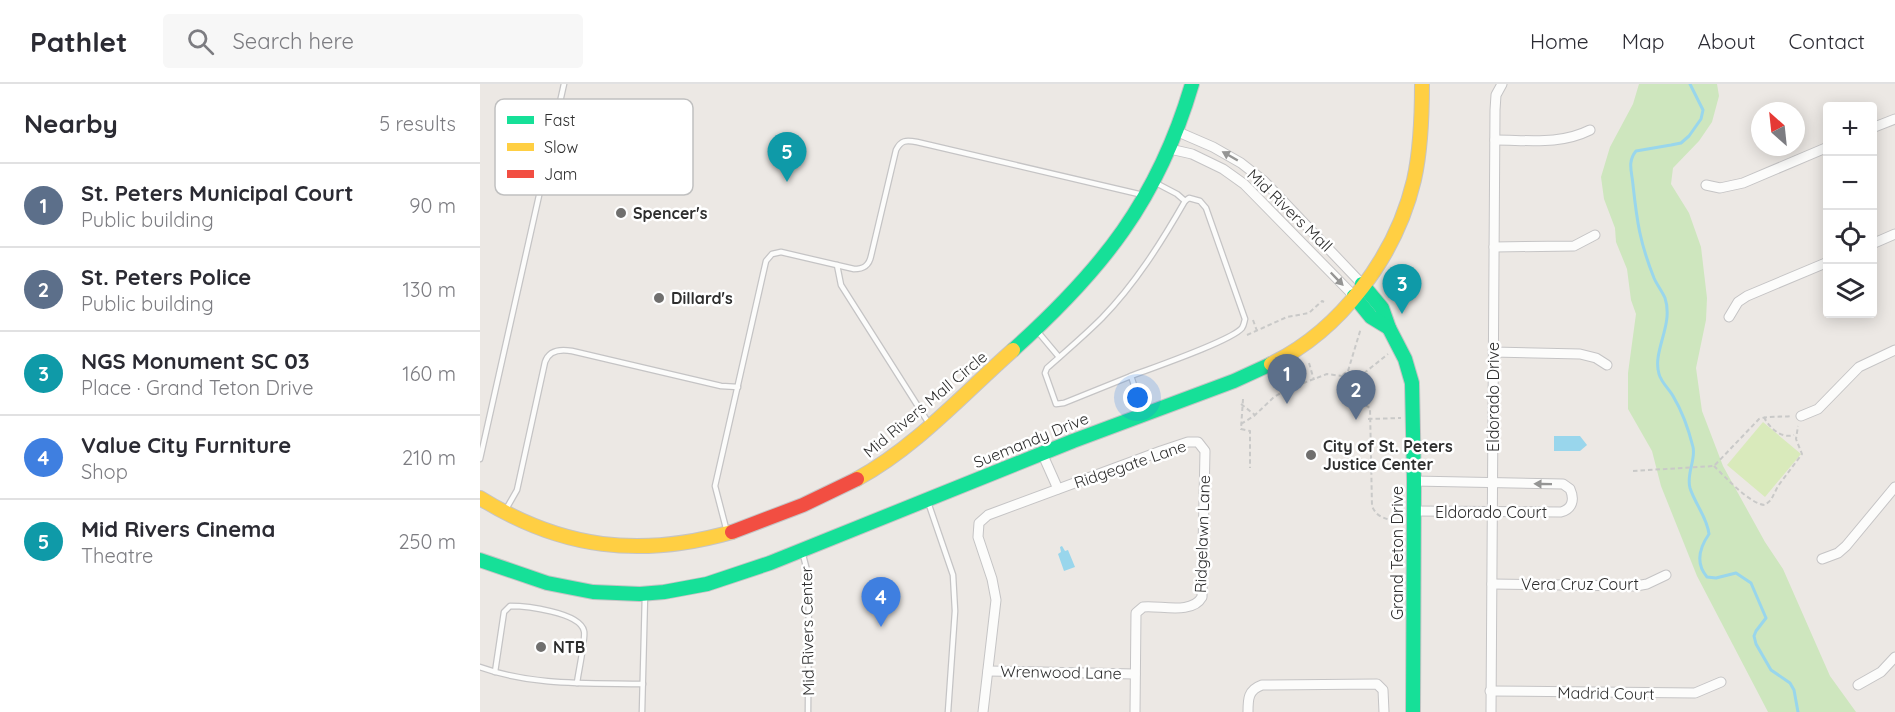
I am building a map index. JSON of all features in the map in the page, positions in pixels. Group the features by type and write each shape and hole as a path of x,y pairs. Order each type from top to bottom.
{"street":[{"name":"Mid Rivers Mall Circle","path":"480,498 504,512 549,532 598,544 658,547 728,534 831,493 863,476 885,462 929,425 1036,329 1077,290 1103,260 1154,182 1170,148 1192,84"},
{"name":"Suemandy Drive","path":"480,560 528,578 567,588 616,593 683,589 714,582 740,575 1042,453 1269,365 1328,325 1354,296 1398,226 1411,193 1419,148 1422,84"},
{"name":"Eldorado Drive","path":"1491,712 1495,140 1496,95 1502,84"},
{"path":"1877,126 1895,119"},
{"path":"1495,140 1559,141 1575,138 1590,130"},
{"name":"Mid Rivers Mall","path":"1176,131 1213,147 1241,163 1264,181 1362,284"},
{"name":"Mid Rivers Mall","path":"1170,148 1192,154 1222,169 1244,184 1354,296"},
{"path":"1706,184 1720,188 1743,183 1823,149"},
{"path":"1877,242 1895,234"},
{"path":"1494,247 1574,246 1595,235"},
{"path":"1729,317 1738,302 1747,296 1823,264"},
{"name":"Grand Teton Drive","path":"1362,284 1382,308 1389,328 1405,359 1412,383 1413,712"},
{"name":"Grand Teton Drive","path":"1354,296 1371,317 1389,328"},
{"path":"1801,416 1818,409 1859,367 1895,350"},
{"path":"1493,352 1580,354 1596,358 1607,366"},
{"name":"Ridgegate Lane","path":"988,671 996,600 992,579 978,537 979,523 988,515 1178,445 1198,442 1202,445"},
{"name":"Ridgelawn Lane","path":"1135,712 1135,621 1139,609 1150,606 1187,608 1199,602 1202,597 1205,451 1202,445"},
{"name":"Ridgegate Lane","path":"1042,453 1058,489"},
{"name":"Eldorado Court","path":"1414,481 1563,484 1570,489 1572,497 1571,505 1561,512 1414,512"},
{"path":"1822,559 1838,553 1846,546 1895,487"},
{"name":"Vera Cruz Court","path":"1492,584 1636,586 1647,584 1666,575"},
{"path":"1858,685 1881,672 1895,657"},
{"path":"983,712 988,671"},
{"name":"Wrenwood Lane","path":"988,671 1135,674"},
{"name":"Madrid Court","path":"1490,692 1695,693 1720,682"},
{"path":"1248,712 1250,693 1255,687 1262,685 1377,684 1381,687 1384,697 1384,712"}],"lane":[{"path":"561,99 564,84"},
{"path":"728,534 715,486 766,261 769,256 776,253 786,253 854,269 868,265 896,150 903,141 917,142 1146,196"},
{"path":"1154,182 1185,201"},
{"path":"480,459 539,195"},
{"path":"1189,198 1200,201 1206,208 1245,320 1244,327 1218,342 1064,403 1056,404 1045,373 1059,357 1103,317 1134,280 1163,240 1185,201 1189,198"},
{"path":"837,265 841,285 929,425"},
{"path":"1036,329 1059,357"},
{"path":"504,512 516,490 545,362 552,353 558,350 572,351 721,386 738,387"},
{"path":"1131,376 1144,414"},
{"path":"927,500 953,575 955,611 948,712"},
{"name":"Mid Rivers Center","path":"802,550 809,578 808,712"},
{"path":"642,712 645,593"},
{"path":"495,672 504,612 510,606 524,606 569,616 579,623 584,631 577,683"},
{"path":"480,667 541,681 643,684"}],"path":[{"path":"1241,424 1282,394 1327,374 1342,376 1348,372 1361,328"},
{"path":"1354,387 1358,378 1388,354"},
{"path":"1309,363 1314,380"},
{"path":"1348,372 1358,378"},
{"path":"1342,376 1345,387 1354,387"},
{"path":"1276,383 1282,394"},
{"path":"1354,387 1364,404 1370,408 1372,506 1377,515 1401,525"},
{"path":"1243,399 1241,424 1242,430 1250,431 1250,468"},
{"path":"1242,404 1256,415"},
{"path":"1633,471 1714,466 1759,419 1801,416 1796,435 1802,454 1778,486 1771,500 1765,505 1759,504 1740,491 1714,466"},
{"path":"1764,417 1786,437 1796,435"},
{"path":"1369,419 1401,418"},
{"path":"1749,431 1754,433"}],"green space":[{"path":"1639,84 1717,84 1719,96 1712,122 1699,141 1673,168 1671,184 1689,213 1701,247 1707,298 1706,320 1696,368 1702,411 1723,466 1765,542 1783,569 1830,676 1856,712 1768,712 1697,576 1661,486 1652,451 1628,409 1628,373 1636,314 1631,300 1627,269 1616,242 1615,228 1604,199 1601,177 1610,147 1633,104"},
{"path":"1763,422 1801,454 1765,497 1727,465"}],"water":[{"path":"1554,436 1580,436 1587,445 1580,451 1554,451"},
{"path":"1062,546 1065,551 1068,550 1075,567 1064,571 1058,554"}],"waterway":[{"path":"1690,84 1703,110 1701,119 1689,136 1681,143 1636,151 1631,163 1642,243 1667,308 1667,318 1658,356 1659,374 1679,408 1693,447 1689,483 1709,534 1700,555 1703,572 1707,577 1716,578 1736,573 1751,583 1766,618 1754,636 1756,644 1771,670 1790,683 1794,690 1798,712"}],"traffic: fast":[{"path":"1013,350 1074,291 1123,230 1144,198 1162,163 1192,84"},
{"path":"1362,284 1382,308 1389,328 1405,359 1412,383 1413,712"},
{"path":"1354,296 1371,317 1389,328"},
{"path":"480,560 547,583 593,592 640,594 707,584 770,563 1073,441 1234,381 1271,364"}],"traffic: slow":[{"path":"1271,364 1320,332 1342,311 1362,288 1394,236 1406,208 1414,180 1421,132 1422,84"},
{"path":"857,479 879,466 919,436 1013,350"},
{"path":"480,498 541,528 572,538 602,544 665,545 732,532"}],"traffic: jam":[{"path":"732,532 803,505 857,479"}],"place":[{"name":"Mid Rivers Cinema","path":"787,182"},
{"name":"Spencer's","path":"621,213"},
{"name":"Dillard's","path":"659,298"},
{"name":"NGS Monument SC 03","path":"1402,314"},
{"name":"St. Peters Municipal Court","path":"1287,404"},
{"name":"St. Peters Police","path":"1356,420"},
{"name":"City of St. Peters Justice Center","path":"1311,455"},
{"name":"Value City Furniture","path":"881,627"},
{"name":"NTB","path":"541,647"}]}
